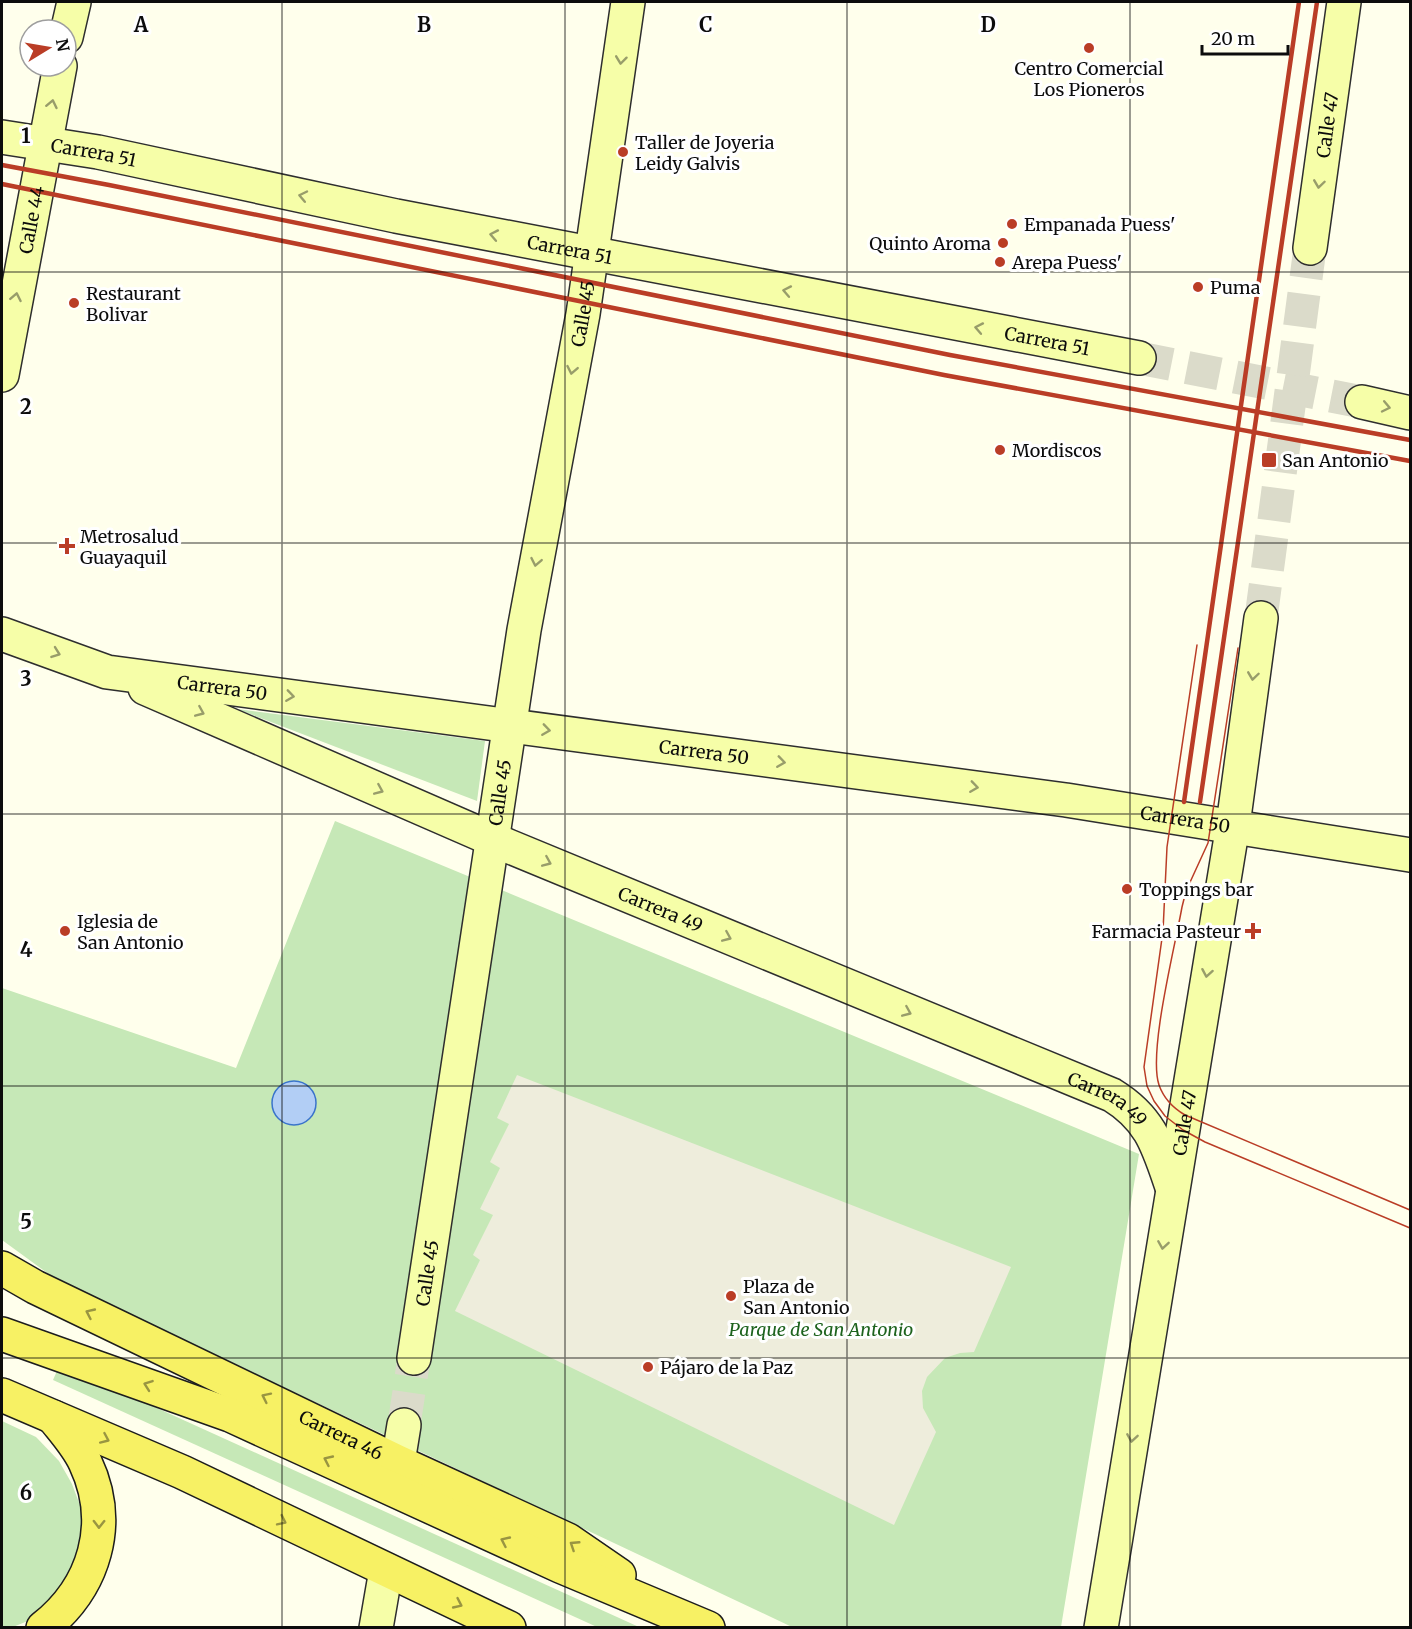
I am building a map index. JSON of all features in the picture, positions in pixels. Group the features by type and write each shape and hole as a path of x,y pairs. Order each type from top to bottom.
{"main road":[{"name":"Carrera 46","path":"2,1268 35,1287 398,1462 568,1540 675,1613"},
{"name":"Carrera 46","path":"2,1334 230,1415 561,1566 708,1628"},
{"path":"2,1395 182,1472 509,1628"},
{"path":"43,1628 75,1597 87,1576 99,1529 93,1482 84,1460 45,1412"}],"street":[{"path":"70,18 74,2"},
{"name":"Calle 45","path":"414,1358 524,630 594,242 628,2"},
{"name":"Calle 47","path":"1310,248 1344,2"},
{"name":"Calle 44","path":"2,375 58,78"},
{"name":"Carrera 51","path":"2,136 98,152 396,216 594,242 1139,358"},
{"path":"1362,402 1410,413"},
{"name":"Calle 47","path":"1101,1628 1233,825 1261,618"},
{"name":"Carrera 50","path":"2,634 108,672 1066,800 1410,855"},
{"name":"Carrera 49","path":"108,672 493,839 1112,1095 1134,1111 1149,1128 1172,1187"},
{"path":"398,1462 404,1425"},
{"path":"376,1628 386,1570"}],"green space":[{"path":"237,709 485,741 477,801"},
{"name":"Parque de San Antonio","path":"335,821 1139,1154 1061,1627 792,1627 101,1301 50,1275 2,1240 2,988 236,1068"},
{"path":"60,1364 639,1627 597,1627 53,1380"},
{"path":"2,1421 36,1437 59,1461 72,1484 81,1508 86,1538 79,1567 45,1614 13,1627 2,1628"}],"shaded area":[{"name":"Plaza de San Antonio","path":"517,1075 1011,1267 974,1352 960,1353 945,1358 927,1377 922,1391 923,1408 936,1432 894,1525 455,1311 480,1260 473,1255 493,1215 480,1209 500,1168 490,1162 509,1124 497,1118"}],"water":[{"path":"294,1081 310,1087 316,1103 310,1119 294,1125 278,1119 272,1103 278,1087"}],"tunnel":[{"path":"1261,618 1310,248"},
{"path":"1139,358 1362,402"},
{"path":"404,1425 414,1358"}],"tram line":[{"path":"1197,645 1167,847 1163,931 1144,1067 1147,1086 1165,1116 1183,1130 1205,1142 1410,1228"},
{"path":"1238,648 1208,843 1186,891 1164,999 1157,1049 1159,1085 1169,1103 1185,1115 1410,1210"}],"railway":[{"path":"1184,802 1299,2"},
{"path":"1200,802 1317,2"},
{"path":"2,165 950,355 1410,440"},
{"path":"2,184 944,375 1410,461"}],"place":[{"name":"Centro Comercial Los Pioneros","path":"1089,48"},
{"name":"Taller de Joyeria Leidy Galvis","path":"623,152"},
{"name":"Empanada Puess'","path":"1012,224"},
{"name":"Quinto Aroma","path":"1003,243"},
{"name":"Arepa Puess'","path":"1000,262"},
{"name":"Puma","path":"1198,287"},
{"name":"Restaurant Bolivar","path":"74,303"},
{"name":"Mordiscos","path":"1000,450"},
{"name":"San Antonio","path":"1269,460"},
{"name":"Metrosalud Guayaquil","path":"67,546"},
{"name":"Toppings bar","path":"1127,889"},
{"name":"Iglesia de San Antonio","path":"65,931"},
{"name":"Farmacia Pasteur","path":"1253,931"},
{"name":"Plaza de San Antonio","path":"731,1296"},
{"name":"Pájaro de la Paz","path":"648,1367"}]}
